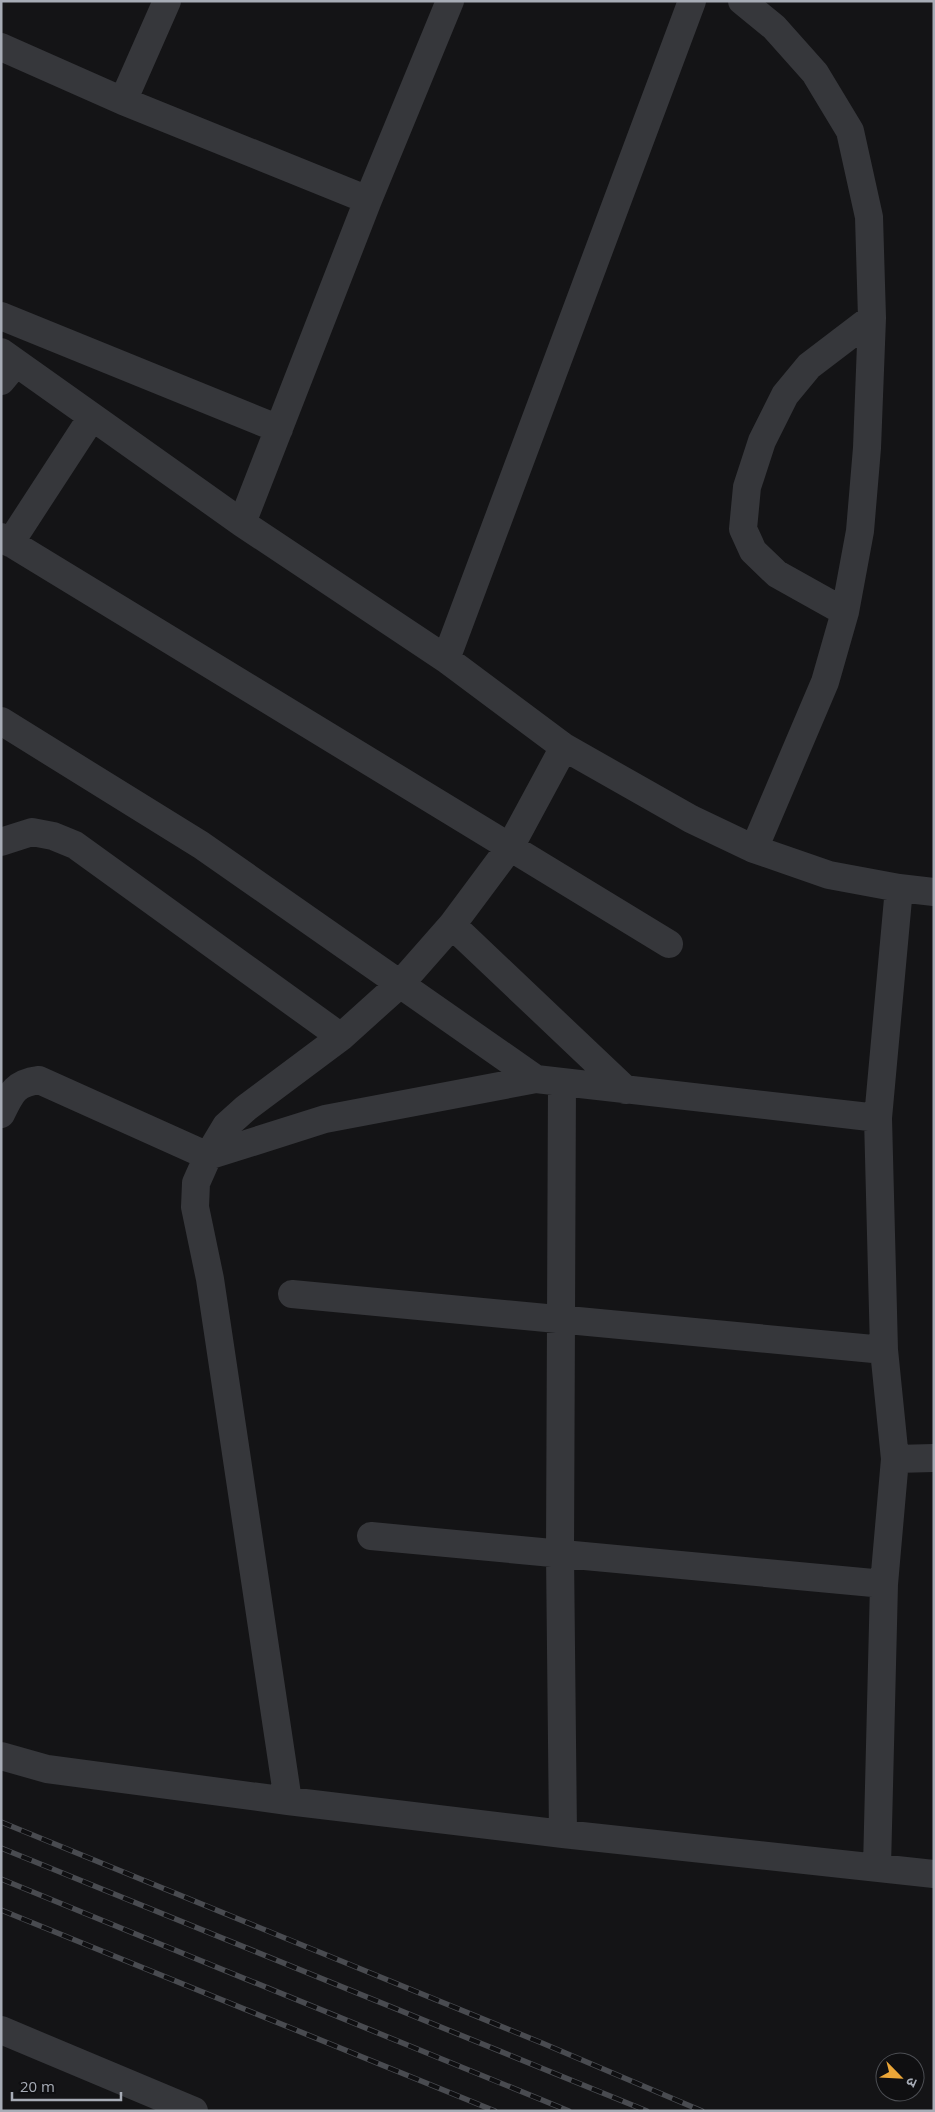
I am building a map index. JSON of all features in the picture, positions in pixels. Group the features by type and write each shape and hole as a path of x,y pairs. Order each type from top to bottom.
{"street":[{"path":"123,100 166,1"},
{"path":"242,522 368,200 450,1"},
{"path":"446,658 692,1"},
{"path":"742,1 774,27 815,73 850,131 869,217 872,318 867,448 862,513 845,612 825,682 754,849"},
{"path":"1,47 123,100 368,200"},
{"path":"1,316 279,429"},
{"path":"845,612 777,574 753,551 743,528 747,487 762,441 785,396 809,366 872,318"},
{"path":"6,365 92,417 242,522 446,658 564,747 691,819 754,849 829,875 899,888 934,892"},
{"path":"92,417 6,540 669,944"},
{"path":"1,722 201,845 536,1079"},
{"path":"288,1801 210,1279 195,1208 196,1184 208,1156 226,1126 341,1037 401,983 452,925 510,847 564,747"},
{"path":"1,842 32,832 53,836 76,845 341,1037"},
{"path":"877,1867 884,1584 895,1459 884,1350 878,1118 899,888"},
{"path":"452,925 626,1090"},
{"path":"1,1114 12,1092 24,1082 39,1080 208,1156 325,1119 536,1079 878,1118"},
{"path":"562,1082 560,1554 563,1834"},
{"path":"292,1294 884,1350"},
{"path":"895,1459 934,1458"},
{"path":"371,1536 884,1584"},
{"path":"1,1756 47,1769 288,1801 563,1834 934,1874"},
{"path":"1,2030 194,2111"}],"railway":[{"path":"1,1822 542,2043 702,2111"},
{"path":"1,1848 647,2111"},
{"path":"1,1879 569,2111"},
{"path":"1,1910 495,2111"}]}
